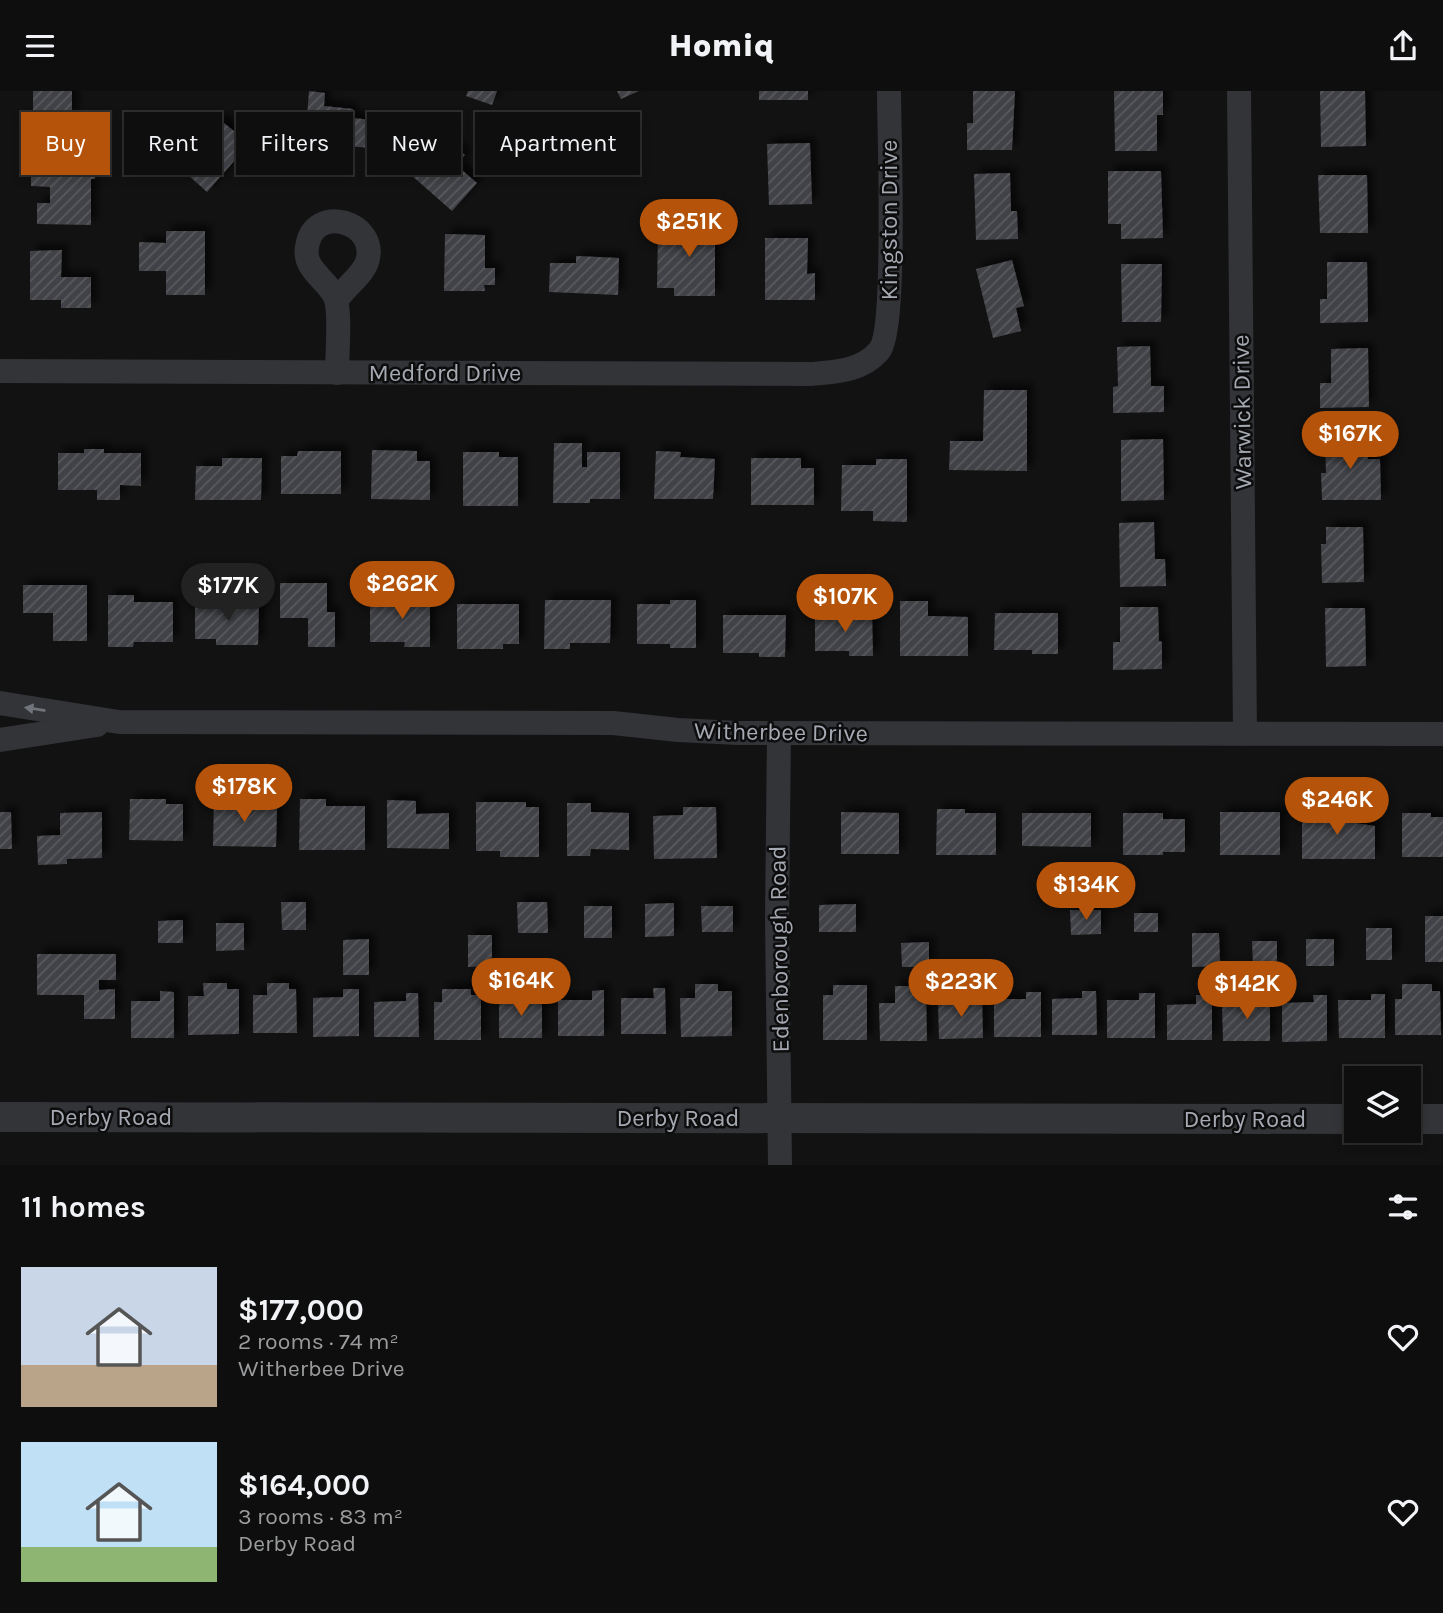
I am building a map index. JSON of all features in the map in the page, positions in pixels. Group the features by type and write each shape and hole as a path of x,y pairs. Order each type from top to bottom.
{"street":[{"name":"Kingston Drive","path":"882,348 890,308 889,91"},
{"name":"Warwick Drive","path":"1239,91 1245,733"},
{"path":"337,300 337,373"},
{"name":"Medford Drive","path":"0,371 811,374 853,368 867,362 882,348"},
{"name":"Witherbee Drive","path":"0,703 119,722"},
{"name":"Witherbee Drive","path":"0,740 119,722 612,723 706,733 1443,734"},
{"name":"Edenborough Road","path":"779,733 779,1165"},
{"name":"Derby Road","path":"0,1117 1344,1119"},
{"path":"1421,1119 1443,1119"}],"building":[{"path":"33,91 72,91 72,112 33,112"},
{"path":"309,91 325,93 324,106 353,109 353,112 307,112"},
{"path":"468,91 497,91 492,105 466,96"},
{"path":"617,91 639,91 621,99"},
{"path":"759,91 808,91 808,100 759,100"},
{"path":"973,91 1015,91 1012,150 967,150 967,123 973,123"},
{"path":"1114,91 1163,91 1163,115 1157,115 1157,151 1115,151"},
{"path":"1320,91 1365,91 1366,146 1321,147"},
{"path":"353,118 367,119 367,148 353,147"},
{"path":"222,121 236,133 236,159 222,175"},
{"path":"810,143 812,204 769,205 767,144"},
{"path":"461,169 477,183 452,211 411,175 461,175"},
{"path":"1108,171 1161,171 1163,238 1121,239 1121,224 1108,224"},
{"path":"1010,173 1011,211 1017,211 1018,239 976,240 974,174"},
{"path":"31,175 95,175 95,179 91,179 91,225 37,224 37,203 50,203 50,187 31,186"},
{"path":"188,175 222,175 207,192"},
{"path":"1318,175 1367,175 1368,233 1320,233"},
{"path":"687,216 715,216 715,296 674,296 674,288 657,288 658,232 687,232"},
{"path":"166,231 205,231 205,295 166,295 166,271 139,271 139,242 166,243"},
{"path":"445,234 485,235 485,268 495,268 495,285 484,285 485,291 444,291"},
{"path":"765,238 808,238 807,274 815,273 815,300 765,300"},
{"path":"62,250 61,277 91,277 91,308 61,308 61,300 30,300 30,251"},
{"path":"576,256 619,258 618,295 549,292 550,263 576,263"},
{"path":"1012,260 1024,306 1016,308 1021,331 993,338 976,269"},
{"path":"1327,262 1367,262 1368,322 1320,323 1320,299 1327,299"},
{"path":"1121,264 1162,264 1161,322 1122,322"},
{"path":"1150,346 1151,386 1164,386 1164,412 1113,413 1113,387 1118,386 1117,347"},
{"path":"1368,348 1369,407 1320,408 1320,383 1331,383 1331,349"},
{"path":"984,390 1027,390 1027,471 949,470 950,441 983,441"},
{"path":"1367,437 1368,459 1380,459 1381,500 1322,500 1321,473 1326,473 1325,438"},
{"path":"1163,439 1164,500 1121,501 1121,440"},
{"path":"554,443 582,443 582,467 587,467 587,452 620,452 620,499 590,499 590,503 553,503"},
{"path":"84,449 104,449 104,453 141,453 141,486 120,485 120,500 97,500 97,490 58,490 58,453 84,453"},
{"path":"372,450 417,451 417,461 430,461 430,500 371,499"},
{"path":"298,451 341,451 341,494 281,494 281,456 297,456"},
{"path":"656,451 681,452 680,457 715,459 713,499 654,499"},
{"path":"463,452 499,452 499,457 518,457 518,506 463,506"},
{"path":"222,458 262,458 261,500 195,500 196,466 222,466"},
{"path":"751,458 801,458 801,468 814,468 814,505 751,505"},
{"path":"876,459 907,459 907,522 873,521 873,511 841,511 842,465 876,465"},
{"path":"1154,522 1155,559 1165,559 1166,586 1120,587 1119,523"},
{"path":"1326,527 1363,527 1364,582 1322,583 1321,544 1326,544"},
{"path":"280,583 327,583 327,612 335,612 335,647 308,647 308,618 280,618"},
{"path":"23,585 87,585 87,641 53,641 53,613 23,613"},
{"path":"394,591 424,591 424,606 430,606 430,647 404,647 405,642 370,642 370,606 394,606"},
{"path":"108,595 134,595 134,602 173,602 173,642 134,642 133,647 108,647"},
{"path":"545,600 611,600 610,643 570,643 570,649 544,649"},
{"path":"670,600 696,600 696,648 670,648 670,644 637,644 637,604 670,604"},
{"path":"900,601 928,601 928,616 968,617 968,656 900,656"},
{"path":"195,603 259,603 258,645 216,645 216,639 195,639"},
{"path":"457,604 519,604 519,644 503,644 503,649 457,649"},
{"path":"1120,607 1158,607 1162,669 1113,670 1113,642 1120,642"},
{"path":"1325,608 1365,608 1366,666 1326,667"},
{"path":"995,613 1058,613 1058,654 1032,654 1032,650 994,650"},
{"path":"815,614 872,614 873,656 849,656 849,651 815,651"},
{"path":"723,615 786,615 785,657 759,657 759,653 723,653"},
{"path":"130,799 166,799 166,804 183,804 183,841 129,840"},
{"path":"214,799 247,799 247,805 277,805 276,847 213,846"},
{"path":"300,799 326,799 326,806 365,806 365,850 299,850"},
{"path":"387,800 416,801 416,814 449,813 449,849 387,848"},
{"path":"476,802 526,802 526,807 539,807 539,857 500,857 500,851 476,851"},
{"path":"567,803 591,803 591,812 629,813 629,850 591,849 590,856 567,856"},
{"path":"683,807 716,807 717,858 654,859 653,816 683,815"},
{"path":"937,809 996,813 996,855 936,855"},
{"path":"0,812 11,812 12,849 0,849"},
{"path":"102,812 102,858 67,859 67,864 38,865 37,836 60,835 60,813"},
{"path":"841,812 899,813 899,854 841,854"},
{"path":"1220,812 1280,812 1280,855 1220,855"},
{"path":"1022,813 1091,813 1091,847 1022,846"},
{"path":"1123,813 1163,813 1163,819 1185,819 1185,852 1123,855"},
{"path":"1302,813 1355,813 1355,823 1375,826 1375,859 1302,859"},
{"path":"1402,813 1431,813 1431,817 1443,817 1443,857 1402,857"},
{"path":"281,902 306,902 306,930 282,930"},
{"path":"517,902 547,902 548,933 518,933"},
{"path":"674,903 674,936 645,937 645,904"},
{"path":"856,904 856,932 819,932 819,905"},
{"path":"584,906 612,906 612,938 584,938"},
{"path":"701,906 733,906 733,932 702,932"},
{"path":"1070,910 1101,910 1101,934 1071,935"},
{"path":"1134,913 1158,913 1158,932 1134,932"},
{"path":"1425,916 1443,916 1443,962 1425,962"},
{"path":"183,920 183,943 158,943 158,921"},
{"path":"216,923 244,923 244,950 216,951"},
{"path":"1366,928 1392,928 1392,960 1366,960"},
{"path":"1192,933 1219,933 1220,966 1192,967"},
{"path":"468,935 492,935 492,966 468,967"},
{"path":"369,939 369,975 343,975 343,940"},
{"path":"1306,939 1334,939 1334,966 1306,966"},
{"path":"1252,941 1277,941 1277,965 1253,965"},
{"path":"929,942 929,967 902,967 901,943"},
{"path":"37,954 116,954 116,980 99,980 99,990 115,989 115,1019 84,1019 84,995 37,995"},
{"path":"203,983 227,983 227,989 239,989 239,1034 188,1035 188,996 204,996"},
{"path":"267,983 289,983 289,989 296,989 297,1033 253,1033 253,995 267,995"},
{"path":"695,984 718,984 718,991 732,991 732,1036 681,1037 680,998 695,998"},
{"path":"1402,984 1432,984 1432,991 1440,991 1441,1035 1395,1035 1395,999 1402,999"},
{"path":"833,985 867,985 867,1040 823,1040 823,995 833,995"},
{"path":"895,986 915,986 915,995 926,995 927,1041 880,1041 879,1003 895,1003"},
{"path":"653,988 665,988 666,1034 621,1034 621,998 654,998"},
{"path":"343,989 359,989 359,1036 313,1037 313,998 343,997"},
{"path":"442,989 471,989 471,995 481,995 481,1040 434,1040 434,1002 442,1002"},
{"path":"604,990 604,1036 558,1036 558,1000 592,1000 592,991"},
{"path":"160,991 174,992 174,1038 131,1038 131,1001 160,1001"},
{"path":"1082,991 1096,991 1097,1035 1052,1035 1052,999 1082,998"},
{"path":"1026,992 1041,992 1041,1037 994,1037 994,999 1026,999"},
{"path":"406,993 418,993 419,1037 374,1037 374,1002 406,1001"},
{"path":"1139,993 1155,993 1155,1038 1107,1038 1107,1000 1139,1000"},
{"path":"529,994 542,994 542,1038 499,1038 499,1001 529,1001"},
{"path":"1371,994 1385,994 1385,1038 1339,1038 1338,1000 1371,1000"},
{"path":"1196,995 1212,995 1212,1040 1167,1040 1167,1005 1196,1004"},
{"path":"1313,995 1327,995 1327,1041 1282,1042 1282,1003 1314,1002"},
{"path":"968,996 982,996 983,1038 939,1039 938,1002 968,1001"},
{"path":"1255,997 1270,997 1270,1041 1223,1041 1222,1004 1256,1004"}]}
